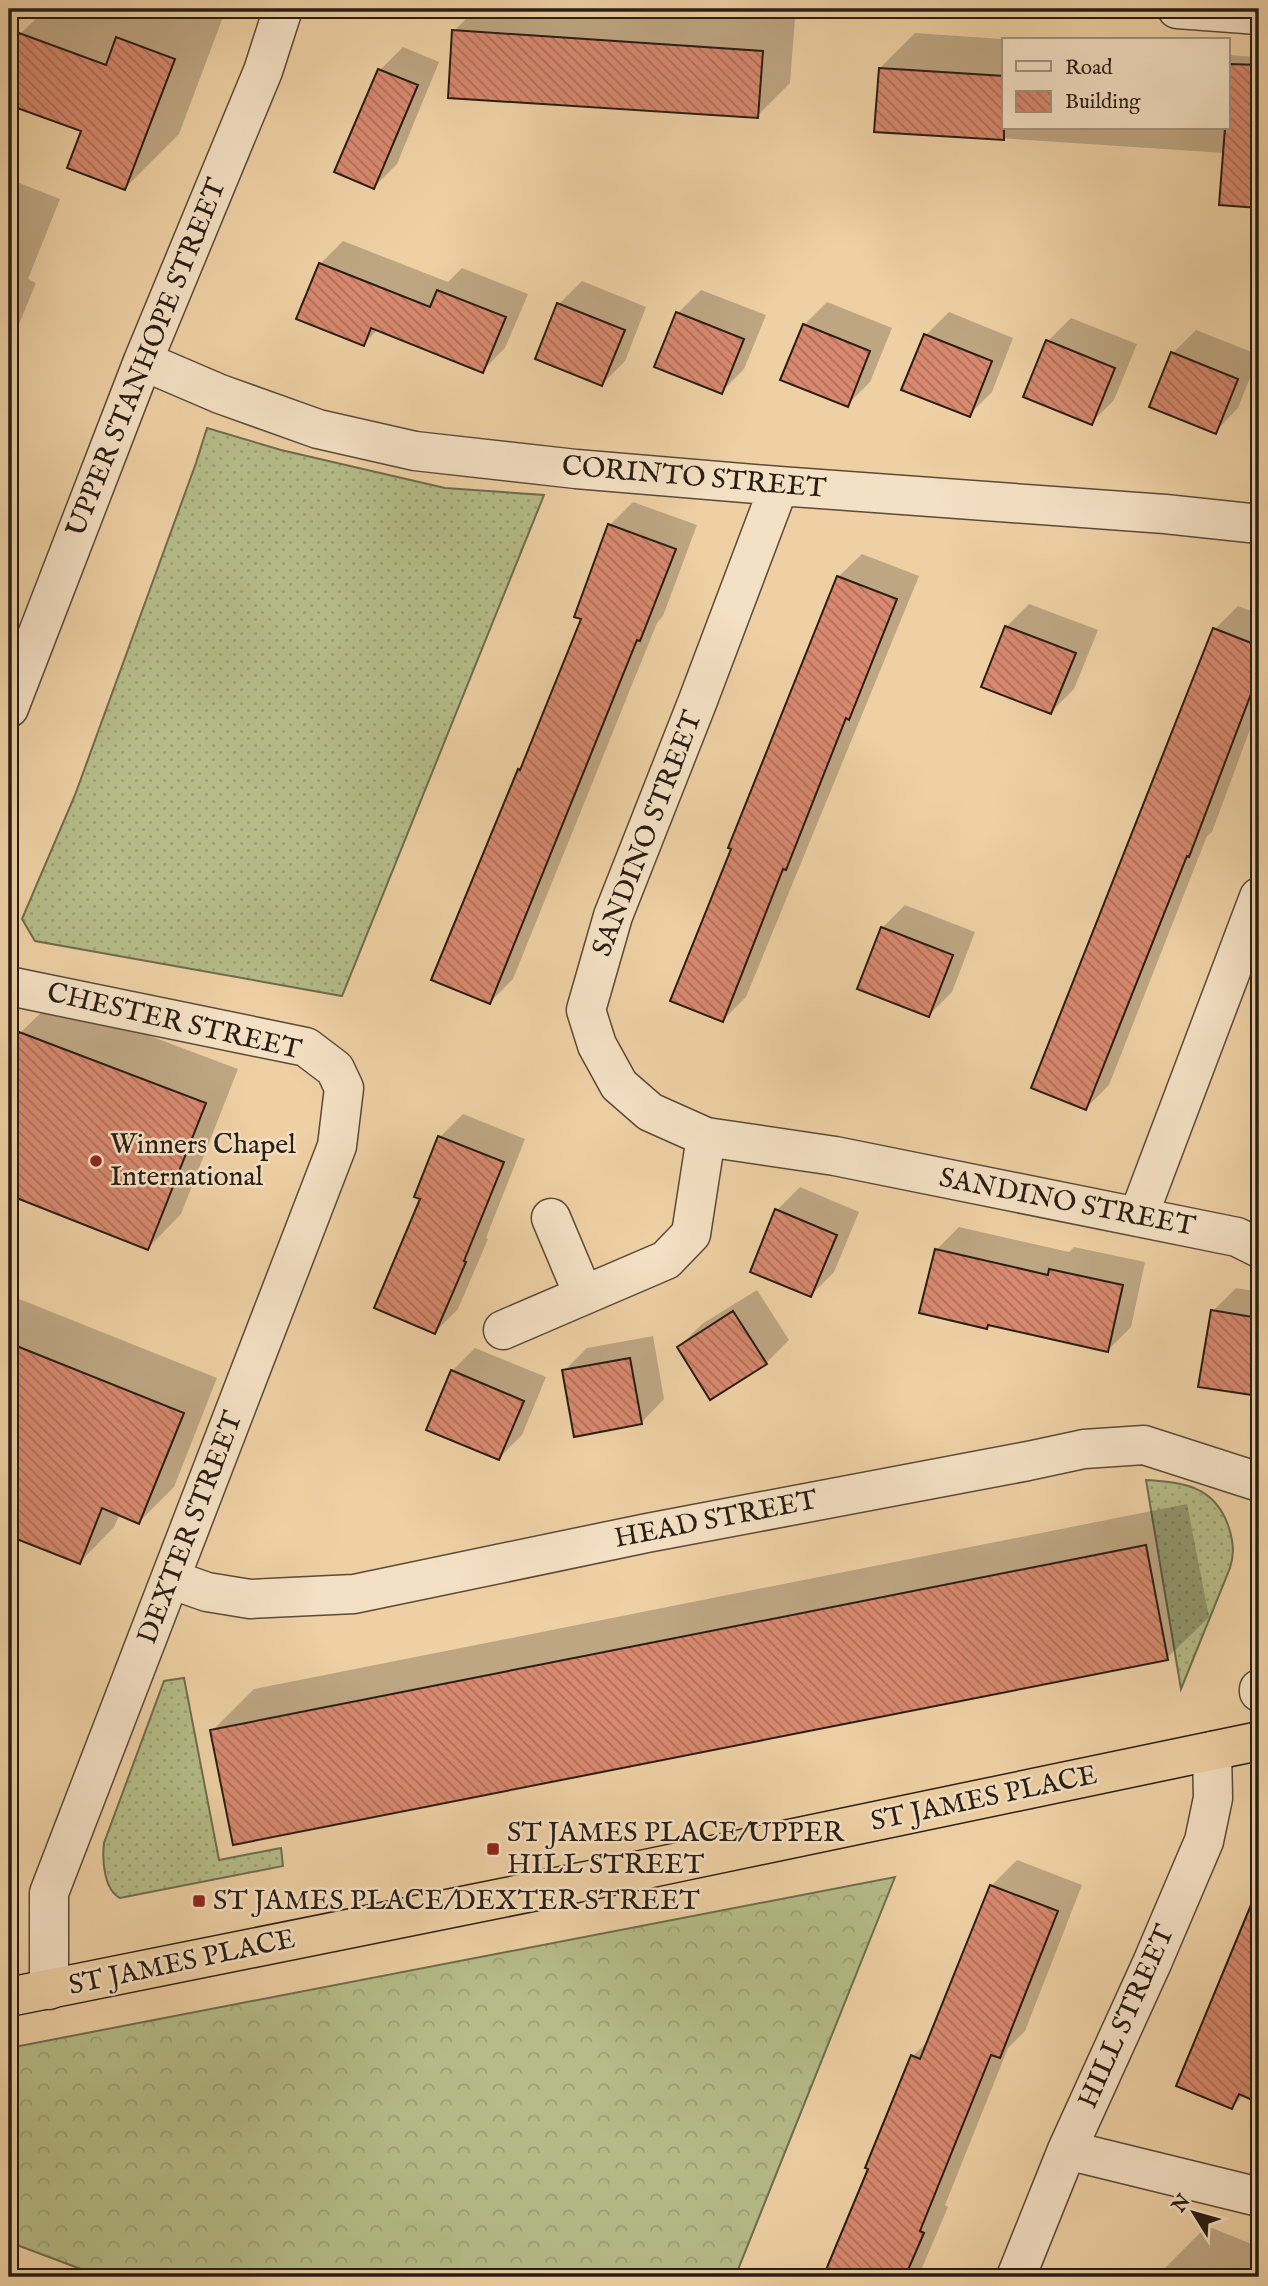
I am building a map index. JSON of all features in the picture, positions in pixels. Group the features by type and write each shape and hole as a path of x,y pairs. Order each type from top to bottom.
{"highway":[{"name":"ST JAMES PLACE","path":"9,1997 1259,1741"}],"street":[{"name":"UPPER STANHOPE STREET","path":"9,708 143,361 263,71 283,9"},
{"path":"1177,9 1259,15"},
{"name":"CORINTO STREET","path":"143,361 220,394 318,429 415,451 576,469 1165,514 1259,524"},
{"name":"SANDINO STREET","path":"779,486 613,916 586,1010 597,1045 620,1085 650,1112 706,1137 835,1156 1237,1237 1259,1248"},
{"path":"1138,1217 1259,897"},
{"name":"CHESTER STREET","path":"9,986 306,1047 335,1069"},
{"name":"DEXTER STREET","path":"49,1990 48,1893 337,1146 344,1088 335,1069"},
{"path":"503,1330 666,1260 691,1234 706,1137"},
{"path":"551,1218 583,1294"},
{"name":"HEAD STREET","path":"170,1579 207,1592 250,1599 354,1594 647,1533 1084,1448 1144,1445 1259,1482"},
{"name":"HILL STREET","path":"1016,2277 1068,2150 1204,1841 1213,1798 1212,1751"},
{"path":"1068,2150 1259,2197"}],"green space":[{"path":"207,428 281,450 445,488 544,495 342,996 35,941 22,919 75,795"},
{"path":"1146,1480 1185,1485 1206,1494 1222,1512 1232,1541 1230,1568 1181,1689"},
{"path":"184,1678 219,1860 281,1848 283,1866 120,1898 107,1882 103,1858 104,1843 164,1681"},
{"path":"895,1877 735,2277 102,2277 9,2242 9,2048"}],"building":[{"path":"452,30 763,51 758,118 448,98"},
{"path":"19,33 106,65 116,37 175,59 125,190 67,168 81,131 9,105 9,61"},
{"path":"1230,64 1259,65 1259,208 1219,205 1225,130 1230,130"},
{"path":"879,68 1002,76 1004,140 874,132"},
{"path":"378,69 418,85 374,189 334,172"},
{"path":"319,263 430,307 437,290 506,317 483,373 371,328 364,346 296,319"},
{"path":"557,303 625,330 602,386 535,359"},
{"path":"676,312 744,339 722,394 654,367"},
{"path":"803,324 870,351 848,407 780,380"},
{"path":"924,334 992,361 970,417 901,390"},
{"path":"1046,340 1115,368 1092,425 1023,397"},
{"path":"1171,352 1238,379 1216,434 1149,407"},
{"path":"608,524 676,549 490,1004 431,980 581,619 574,617"},
{"path":"837,576 897,599 786,870 783,869 723,1022 670,1001"},
{"path":"1005,626 1076,653 1051,714 981,687"},
{"path":"1213,628 1259,646 1259,673 1189,857 1187,856 1086,1110 1031,1088"},
{"path":"881,927 953,955 929,1017 857,989"},
{"name":"Winners Chapel International","path":"19,1032 206,1103 148,1250 9,1195 9,1058"},
{"path":"438,1136 504,1162 435,1334 374,1308 420,1199 414,1197"},
{"path":"775,1209 837,1235 811,1297 750,1272"},
{"path":"935,1249 1048,1275 1049,1269 1123,1285 1108,1352 988,1325 987,1329 919,1313"},
{"path":"1211,1310 1259,1318 1259,1396 1198,1387"},
{"path":"733,1311 767,1364 710,1400 677,1347"},
{"path":"9,1343 184,1413 139,1524 102,1508 80,1564 9,1536"},
{"path":"630,1358 642,1424 574,1437 562,1370"},
{"path":"451,1370 524,1401 499,1460 426,1430"},
{"path":"1146,1545 1168,1660 233,1845 210,1730"},
{"path":"990,1885 1058,1911 1000,2058 991,2055 920,2231 924,2233 905,2277 823,2277 911,2055 920,2059"},
{"path":"1258,1888 1259,2103 1239,2094 1232,2109 1176,2086"}],"place":[{"name":"Winners Chapel International","path":"96,1161"},
{"name":"ST JAMES PLACE/UPPER HILL STREET","path":"493,1849"},
{"name":"ST JAMES PLACE/DEXTER STREET","path":"199,1901"}]}
